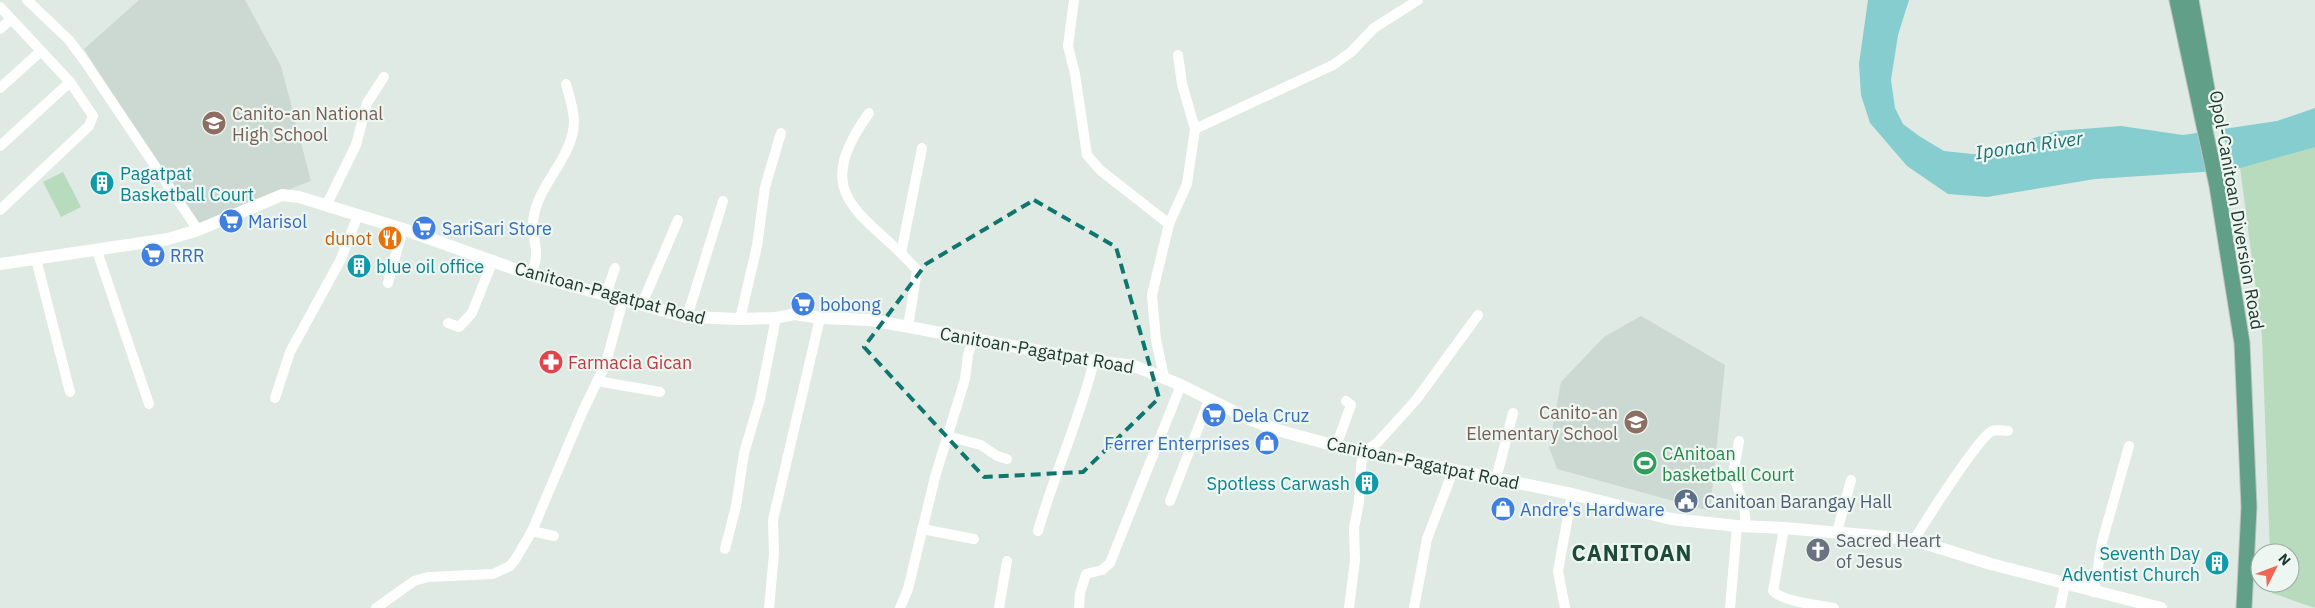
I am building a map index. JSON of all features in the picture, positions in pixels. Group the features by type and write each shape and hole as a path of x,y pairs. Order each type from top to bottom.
{"main road":[{"name":"Opol-Canitoan Diversion Road","path":"2177,0 2209,124 2216,140 2213,167"},
{"name":"Opol-Canitoan Diversion Road","path":"2191,0 2209,124 2213,167 2242,343 2249,507 2244,608"}],"street":[{"path":"28,0 69,40 86,63 198,230"},
{"path":"1074,0 1068,46 1075,74 1087,155 1100,170 1169,224"},
{"path":"1196,129 1333,65 1351,52 1374,28 1418,0"},
{"path":"0,7 70,82 93,116 92,122 0,210"},
{"path":"0,29 11,19"},
{"path":"0,88 41,51"},
{"path":"1164,377 1156,340 1152,295 1169,224 1185,192 1196,129 1182,84 1178,55"},
{"path":"327,204 356,145 367,102 384,77"},
{"path":"0,146 70,82"},
{"path":"531,275 536,256 533,221 544,188 565,155 572,134 574,116 566,84"},
{"path":"869,113 851,137 846,150 842,171 844,187 853,207 918,270 908,327"},
{"path":"740,319 757,246 765,187 780,133"},
{"path":"901,253 922,148"},
{"name":"Canitoan-Pagatpat Road","path":"0,264 168,239 198,230 282,195 327,204 493,260 531,275 687,317 740,319 776,318 795,314 820,318 871,320 1094,361 1134,366 1164,377 1209,400 1277,430 1336,446 1572,494 1671,519 1742,527 1837,532 1914,540 2094,592 2161,608"},
{"path":"687,317 723,201"},
{"path":"275,398 290,352 341,258 358,215"},
{"path":"642,304 678,220"},
{"path":"388,283 403,229"},
{"path":"97,251 150,404"},
{"path":"36,258 70,392"},
{"path":"448,323 459,327 469,318 493,260"},
{"path":"606,294 615,268"},
{"path":"376,608 402,588 428,577 493,574 510,566 532,531 606,363 624,300"},
{"path":"1349,608 1355,560 1354,528 1359,502 1361,465 1364,452 1378,442 1416,400 1478,315"},
{"path":"725,549 736,506 744,453 760,399 776,318"},
{"path":"769,608 774,554 773,520 820,318"},
{"path":"900,608 908,589 922,529 965,379 973,339"},
{"path":"1038,532 1047,498 1085,398 1094,361"},
{"path":"597,381 660,392"},
{"path":"1078,608 1086,574 1106,568 1114,555 1124,524 1134,504 1181,385"},
{"path":"1170,501 1209,400"},
{"path":"1336,446 1351,406 1346,401"},
{"path":"1496,479 1513,412"},
{"path":"1914,540 1943,494 1987,435 1998,430 2008,432"},
{"path":"948,436 981,445 997,456 1007,459"},
{"path":"1730,608 1744,506 1733,474 1739,441"},
{"path":"2094,592 2102,542 2129,446"},
{"path":"1414,608 1427,539 1453,470"},
{"path":"1837,532 1851,480"},
{"path":"1565,608 1558,570 1572,494"},
{"path":"1784,528 1773,591 1778,595 1794,600 1833,608"},
{"path":"922,529 974,539"},
{"path":"532,531 554,536"},
{"path":"999,608 1007,561"},
{"path":"2060,608 2065,584"}],"highlighted area":[{"path":"1034,200 1116,247 1159,398 1083,472 984,477 864,347 926,264"}],"shaded area":[{"name":"Canito-an National High School","path":"139,0 245,0 281,66 311,181 196,226 84,49"},
{"name":"Canito-an Elementary School","path":"1641,316 1725,365 1710,511 1557,469 1549,447 1561,382 1604,337"}],"green space":[{"path":"2315,135 2315,608 2272,593 2300,593 2300,543 2270,543 2262,336 2239,159"},
{"path":"63,172 81,207 61,217 43,182"}],"water":[{"name":"Iponan River","path":"1868,0 1909,0 1898,35 1891,80 1895,108 1903,124 1944,151 1982,155 2056,131 2121,126 2183,135 2277,121 2315,108 2315,147 2233,170 2095,179 1987,197 1948,194 1907,166 1870,123 1861,95 1859,64"}],"pier":[{"path":"2222,128 2232,172 2209,173 2199,131"}],"place":[{"name":"Canito-an National High School","path":"214,123"},
{"name":"Pagatpat Basketball Court","path":"102,183"},
{"name":"Marisol","path":"231,221"},
{"name":"SariSari Store","path":"424,228"},
{"name":"dunot","path":"390,238"},
{"name":"RRR","path":"153,255"},
{"name":"blue oil office","path":"359,266"},
{"name":"bobong","path":"803,304"},
{"name":"Farmacia Gican","path":"551,362"},
{"name":"Dela Cruz","path":"1214,415"},
{"name":"Canito-an Elementary School","path":"1636,422"},
{"name":"Ferrer Enterprises","path":"1267,443"},
{"name":"CAnitoan basketball Court","path":"1645,463"},
{"name":"Spotless Carwash","path":"1367,483"},
{"name":"Canitoan Barangay Hall","path":"1686,501"},
{"name":"Andre's Hardware","path":"1503,509"},
{"name":"Sacred Heart of Jesus","path":"1818,550"},
{"name":"Seventh Day Adventist Church","path":"2217,563"}],"district":[{"name":"CANITOAN","path":"1632,552"}]}
